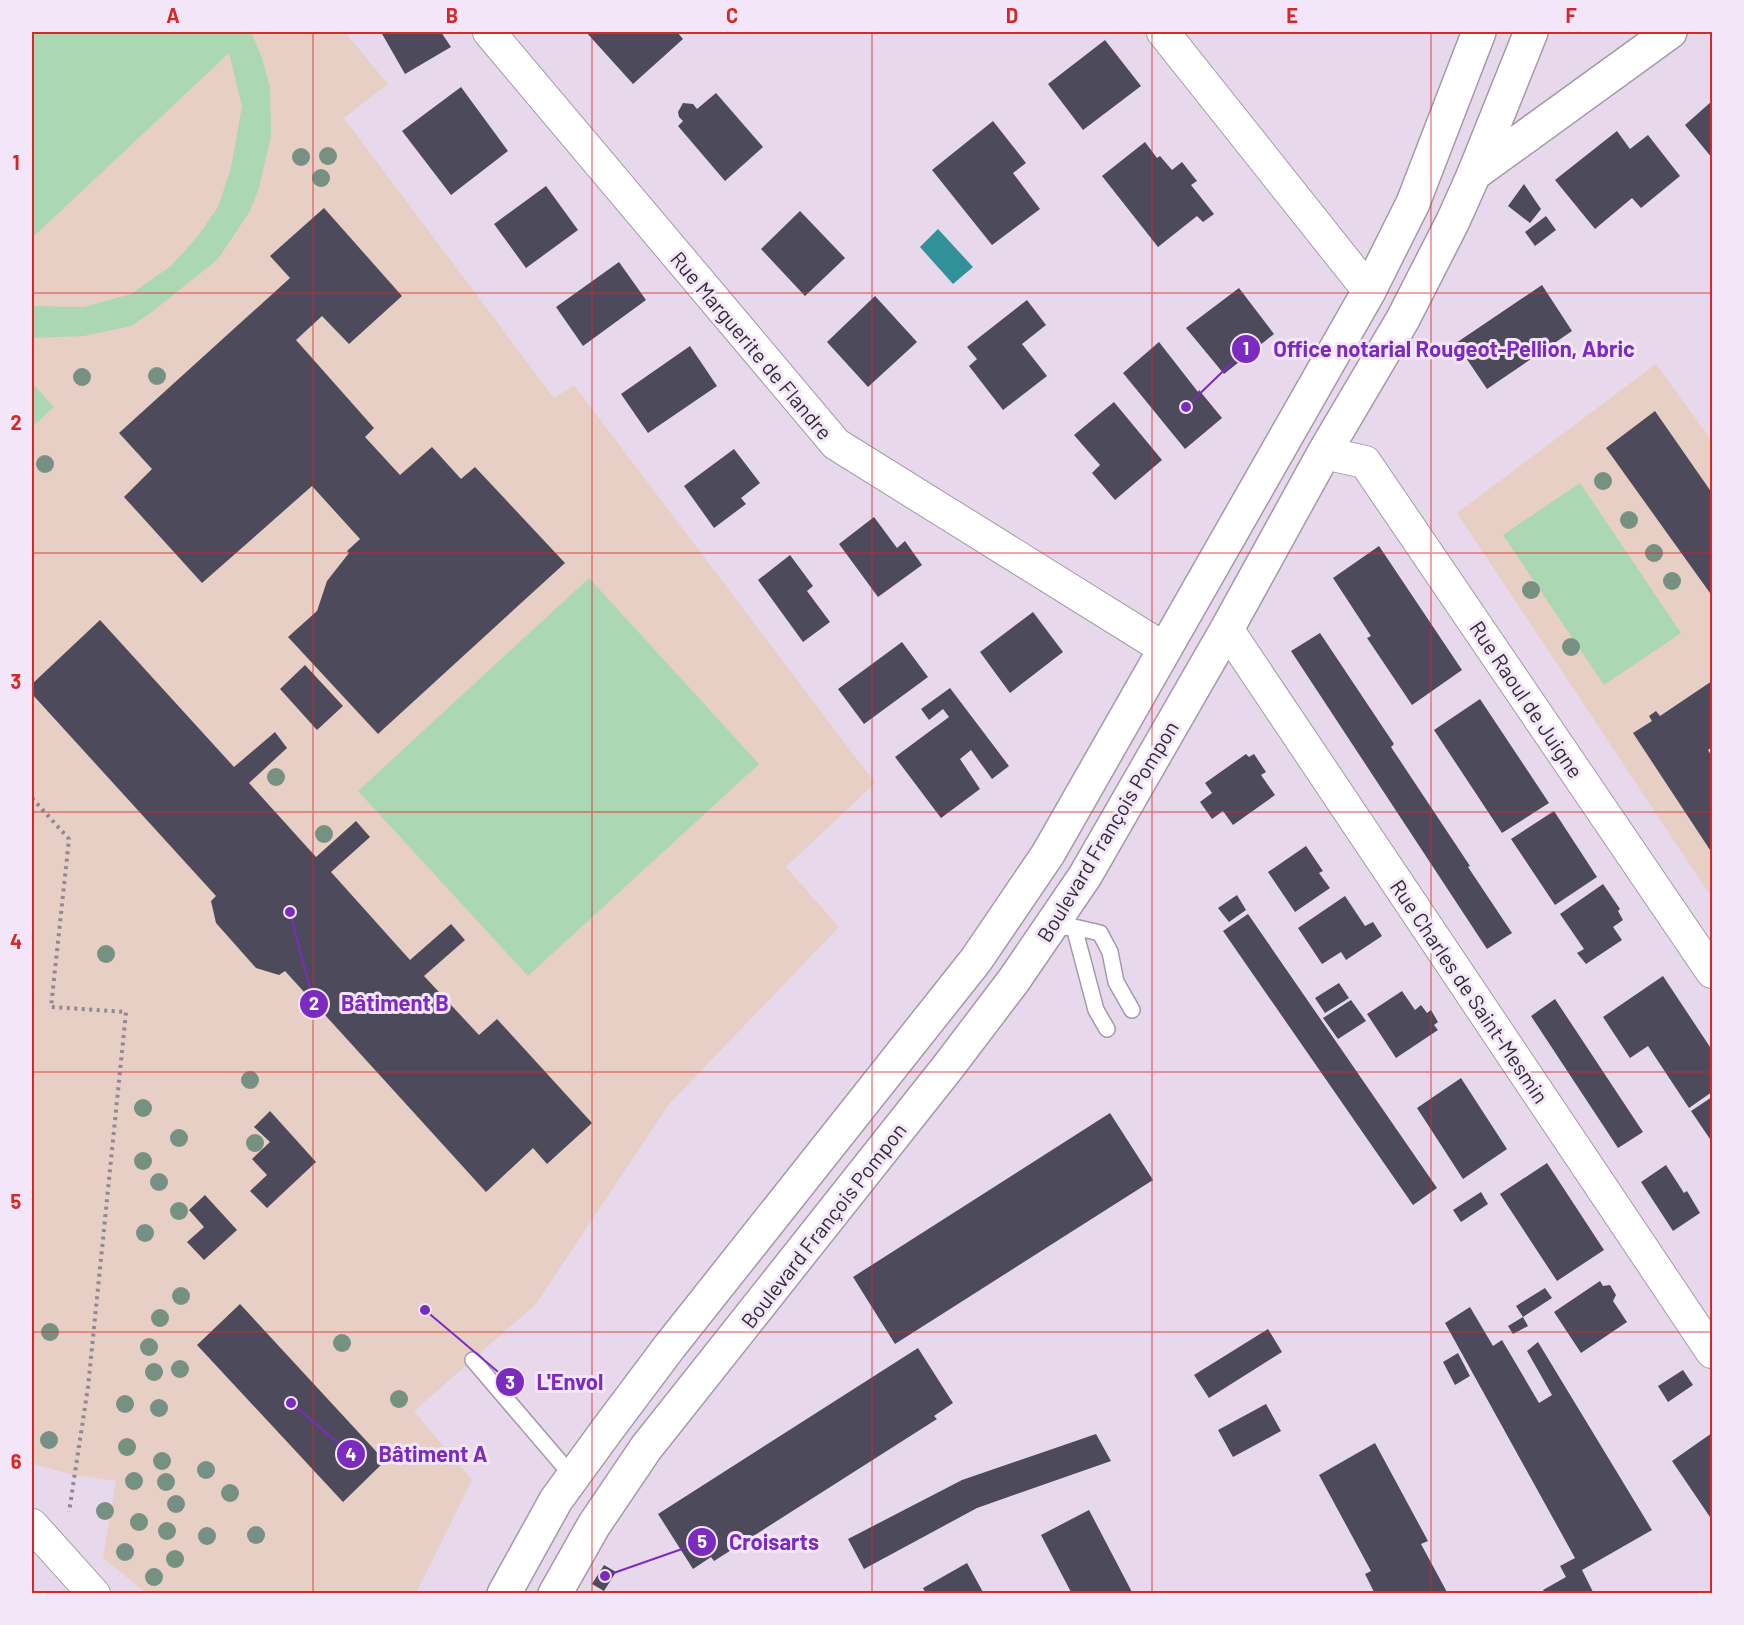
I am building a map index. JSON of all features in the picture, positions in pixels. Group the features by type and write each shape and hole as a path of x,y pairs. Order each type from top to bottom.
{"main road":[{"name":"Boulevard François Pompon","path":"555,1593 594,1525 646,1448 1062,927 1085,876 1227,629 1324,453 1403,319 1453,221 1474,174 1531,32"},
{"path":"1625,32 1638,34 1662,32"},
{"path":"1474,174 1670,32"},
{"name":"Boulevard François Pompon","path":"504,1593 556,1500 670,1346 976,960 1048,854 1369,291 1413,203 1482,38"}],"street":[{"name":"Rue Marguerite de Flandre","path":"489,32 836,444 1165,649"},
{"path":"1163,32 1369,291"},
{"name":"Rue Raoul de Juigne","path":"1324,453 1365,462 1713,972"},
{"name":"Rue Charles de Saint-Mesmin","path":"1227,629 1713,1352"},
{"path":"32,1525 94,1593"}],"lane":[{"path":"1062,927 1100,933 1110,952 1116,982 1132,1011"},
{"path":"1062,927 1096,1010 1107,1029"},
{"path":"473,1360 573,1477"}],"path":[{"path":"32,798 69,839 51,1007 126,1012 88,1388 62,1558"}],"shaded area":[{"path":"32,32 345,32 388,84 344,118 554,398 574,385 875,783 786,867 839,927 669,1104 536,1304 414,1411 472,1480 416,1593 146,1593 103,1558 116,1481 75,1475 32,1464"},
{"path":"1656,364 1712,441 1712,898 1457,513"}],"green space":[{"path":"32,32 251,32 262,58 270,87 271,136 259,188 250,211 218,259 131,326 84,336 32,338 32,306 84,307 131,294 171,266 198,236 218,207 231,168 242,106 229,53 32,238"},
{"path":"32,383 54,407 32,427"},
{"path":"1580,483 1681,633 1604,685 1503,535"},
{"path":"589,578 759,764 528,976 358,791"}],"water":[{"path":"938,229 973,267 953,284 920,247"}],"building":[{"path":"381,32 441,32 451,47 405,74"},
{"path":"586,32 677,32 683,39 633,84"},
{"path":"1105,40 1141,86 1083,130 1048,84"},
{"path":"461,87 508,151 451,195 402,131"},
{"path":"716,93 763,147 725,181 678,126 683,121 678,112 683,103 693,104 697,109"},
{"path":"1712,101 1712,158 1685,125"},
{"path":"993,121 1026,163 1013,173 1040,209 992,245 932,170"},
{"path":"1617,131 1630,149 1648,135 1680,176 1641,208 1632,198 1595,229 1555,180"},
{"path":"1145,142 1157,158 1160,156 1172,170 1182,162 1197,181 1191,185 1214,214 1203,222 1197,216 1158,247 1102,176"},
{"path":"1524,184 1541,209 1530,223 1508,206"},
{"path":"546,186 578,230 526,268 494,224"},
{"path":"324,208 402,296 349,344 322,316 296,340 374,428 365,437 400,475 432,447 461,479 475,467 565,563 378,734 288,637 317,611 327,581 349,553 347,551 360,539 312,486 202,583 124,497 152,469 119,433 290,278 270,256"},
{"path":"800,211 845,258 805,296 761,249"},
{"path":"1546,216 1556,230 1535,246 1525,232"},
{"path":"619,262 646,300 583,346 556,307"},
{"path":"1542,285 1572,331 1487,389 1456,343"},
{"path":"1239,288 1274,334 1224,374 1186,328"},
{"path":"875,296 917,342 868,387 827,342"},
{"path":"1027,300 1046,325 1022,344 1047,376 1003,410 969,366 977,359 967,347"},
{"path":"1159,342 1198,392 1199,390 1222,418 1185,449 1123,373"},
{"path":"690,346 717,386 648,433 621,394"},
{"path":"1114,402 1162,460 1115,500 1092,473 1100,465 1074,435"},
{"path":"1655,411 1712,493 1712,591 1710,593 1606,448"},
{"path":"734,449 760,483 741,498 746,504 714,528 684,486"},
{"path":"874,517 897,548 905,541 922,565 878,597 839,544"},
{"path":"1379,546 1462,670 1412,705 1367,638 1371,636 1333,578"},
{"path":"790,555 813,586 807,591 830,622 803,642 758,580"},
{"path":"1033,612 1063,652 1010,693 980,652"},
{"path":"100,620 234,767 275,732 287,748 249,783 316,857 356,821 370,837 331,872 410,960 451,924 465,940 424,976 479,1035 497,1019 592,1123 547,1164 533,1148 486,1192 285,971 279,975 256,968 216,923 211,901 216,896 32,694 32,684"},
{"path":"1320,633 1394,744 1391,747 1512,933 1487,949 1291,651"},
{"path":"902,642 928,677 864,724 838,689"},
{"path":"305,665 343,706 317,730 280,689"},
{"path":"1712,681 1712,747 1708,750 1712,757 1712,853 1633,733 1652,721 1649,716 1656,711 1660,716"},
{"path":"950,688 1009,766 992,779 971,750 960,759 980,789 941,818 895,757 949,717 943,709 929,720 921,709"},
{"path":"1480,699 1549,803 1502,833 1434,730"},
{"path":"1246,754 1249,757 1254,754 1266,772 1261,775 1275,795 1233,825 1223,811 1212,819 1200,802 1212,793 1205,783"},
{"path":"1554,811 1597,877 1555,905 1511,839"},
{"path":"1306,846 1323,871 1319,873 1330,888 1295,912 1268,872"},
{"path":"1603,884 1620,909 1618,911 1623,920 1613,927 1622,940 1586,964 1577,953 1584,949 1560,914"},
{"path":"1237,895 1246,910 1229,922 1218,908"},
{"path":"1345,896 1365,926 1373,922 1382,936 1346,960 1341,952 1322,964 1298,928"},
{"path":"1248,914 1437,1188 1413,1205 1223,931"},
{"path":"1663,976 1712,1050 1712,1092 1689,1108 1648,1046 1630,1058 1603,1017"},
{"path":"1339,983 1349,998 1325,1013 1315,998"},
{"path":"1402,991 1415,1010 1421,1005 1427,1013 1431,1010 1438,1022 1434,1025 1438,1030 1396,1058 1367,1014"},
{"path":"1555,999 1643,1132 1618,1148 1531,1016"},
{"path":"1351,1000 1366,1021 1338,1039 1323,1018"},
{"path":"1461,1078 1507,1149 1463,1179 1417,1108"},
{"path":"1712,1097 1712,1142 1691,1111"},
{"path":"270,1111 316,1162 267,1208 250,1191 267,1175 252,1159 270,1142 254,1127"},
{"path":"1110,1113 1153,1180 895,1344 853,1277"},
{"path":"1547,1163 1604,1250 1557,1281 1500,1194"},
{"path":"1666,1165 1684,1193 1687,1191 1700,1213 1673,1231 1641,1182"},
{"path":"1481,1192 1488,1204 1461,1222 1453,1210"},
{"path":"205,1195 237,1230 204,1260 187,1242 204,1227 189,1210"},
{"path":"1600,1281 1603,1286 1610,1285 1616,1295 1613,1301 1627,1322 1581,1353 1554,1312"},
{"path":"1545,1288 1552,1298 1523,1317 1516,1306"},
{"path":"240,1304 385,1461 343,1502 197,1345"},
{"path":"1470,1307 1493,1346 1502,1340 1539,1403 1552,1395 1527,1351 1538,1342 1652,1530 1582,1570 1594,1594 1545,1594 1543,1590 1566,1577 1560,1566 1575,1558 1445,1323"},
{"path":"1523,1317 1528,1326 1513,1334 1508,1326"},
{"path":"1268,1329 1282,1352 1209,1398 1194,1375"},
{"path":"918,1348 953,1403 934,1416 937,1419 714,1561 711,1557 693,1569 658,1514"},
{"path":"1458,1353 1470,1376 1455,1385 1443,1362"},
{"path":"1683,1370 1693,1385 1668,1402 1658,1386"},
{"path":"1266,1404 1281,1431 1233,1457 1218,1430"},
{"path":"1712,1433 1712,1520 1672,1461"},
{"path":"1096,1434 1111,1461 977,1508 864,1569 848,1539 962,1480"},
{"path":"1375,1443 1428,1541 1421,1544 1448,1594 1375,1594 1365,1574 1371,1571 1319,1475"},
{"path":"1089,1510 1133,1594 1072,1594 1041,1535"},
{"path":"967,1563 984,1594 926,1594 923,1588"},
{"path":"604,1565 616,1572 604,1591 592,1584"}],"place":[{"name":"Office notarial Rougeot-Pellion, Abric","path":"1186,407"},
{"name":"Bâtiment B","path":"290,912"},
{"name":"L'Envol","path":"425,1310"},
{"name":"Bâtiment A","path":"291,1403"},
{"name":"Croisarts","path":"605,1576"}]}
